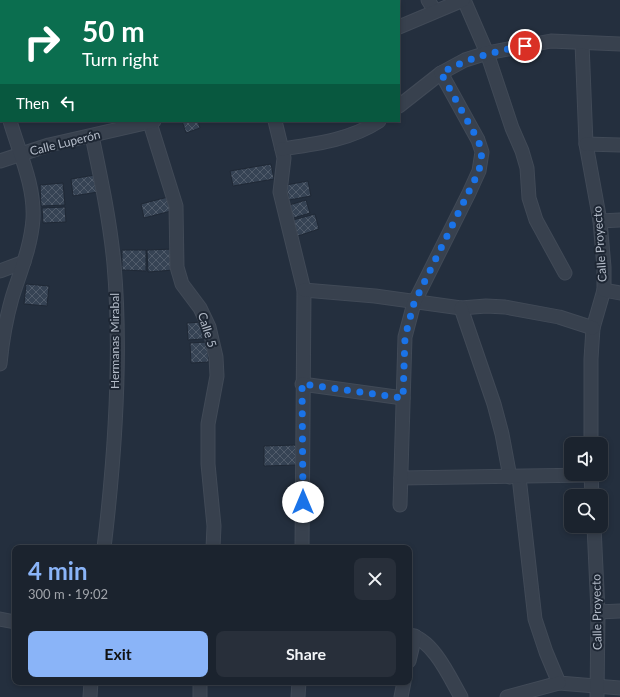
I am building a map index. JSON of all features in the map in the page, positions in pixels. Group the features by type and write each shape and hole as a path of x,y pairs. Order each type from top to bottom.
{"street":[{"path":"428,0 435,11"},
{"path":"400,27 463,0 487,53 527,168 529,198 536,220 565,273"},
{"path":"400,105 441,73 465,60 487,53 551,41 620,44"},
{"name":"Calle Proyecto","path":"582,43 586,144 600,221 604,290 593,328 591,359 591,437"},
{"path":"400,504 405,337 414,303 479,171 482,152 478,140 441,73"},
{"path":"0,364 0,350 12,301 30,244 33,218 32,192 10,122"},
{"name":"Calle Luperón","path":"0,161 49,145 152,122"},
{"name":"Calle 5","path":"152,122 176,206 177,267 182,284 200,308 209,327 216,357 217,376 208,424 208,464 214,526 213,545"},
{"path":"275,122 284,158 280,192 304,290 302,384 302,545"},
{"path":"282,149 329,142 366,129 377,122"},
{"name":"Hermanas Mirabal","path":"92,136 110,226 114,265 118,360 104,545"},
{"path":"586,144 620,145"},
{"path":"600,221 620,220"},
{"path":"0,271 24,262"},
{"path":"304,290 375,296 414,303 461,308 486,306 505,307 559,317 593,328"},
{"path":"604,290 620,293"},
{"path":"461,308 494,404 514,477 535,619 546,652 560,683"},
{"path":"302,384 403,398"},
{"path":"401,478 564,475"},
{"name":"Calle Proyecto","path":"594,533 598,612 597,691"},
{"path":"598,612 620,611"},
{"path":"0,619 12,621"},
{"path":"412,636 423,642 436,656 461,697"},
{"path":"507,697 560,683 597,691 620,688"},
{"path":"90,697 91,685"},
{"path":"200,685 200,697"},
{"path":"298,697 299,685"},
{"path":"401,697 403,685"}],"building":[{"path":"182,122 198,122 200,128 186,133"},
{"path":"271,164 274,179 233,186 230,171"},
{"path":"95,175 98,192 73,196 71,179"},
{"path":"308,181 311,196 289,200 286,185"},
{"path":"63,183 65,205 41,206 40,185"},
{"path":"168,197 171,211 144,218 141,204"},
{"path":"306,200 310,213 290,219 286,206"},
{"path":"65,207 66,222 43,223 42,208"},
{"path":"315,214 319,229 298,236 293,220"},
{"path":"174,249 174,270 148,272 147,250"},
{"path":"122,250 146,250 146,271 122,270"},
{"path":"26,284 49,286 47,306 24,304"},
{"path":"202,322 203,339 188,340 187,323"},
{"path":"207,342 209,362 191,363 190,343"},
{"path":"296,445 297,465 264,466 264,446"}],"route":[{"path":"303,502 302,384 403,398 405,337 414,303 479,171 482,152 478,140 441,73 465,60 487,53 525,46"}]}
